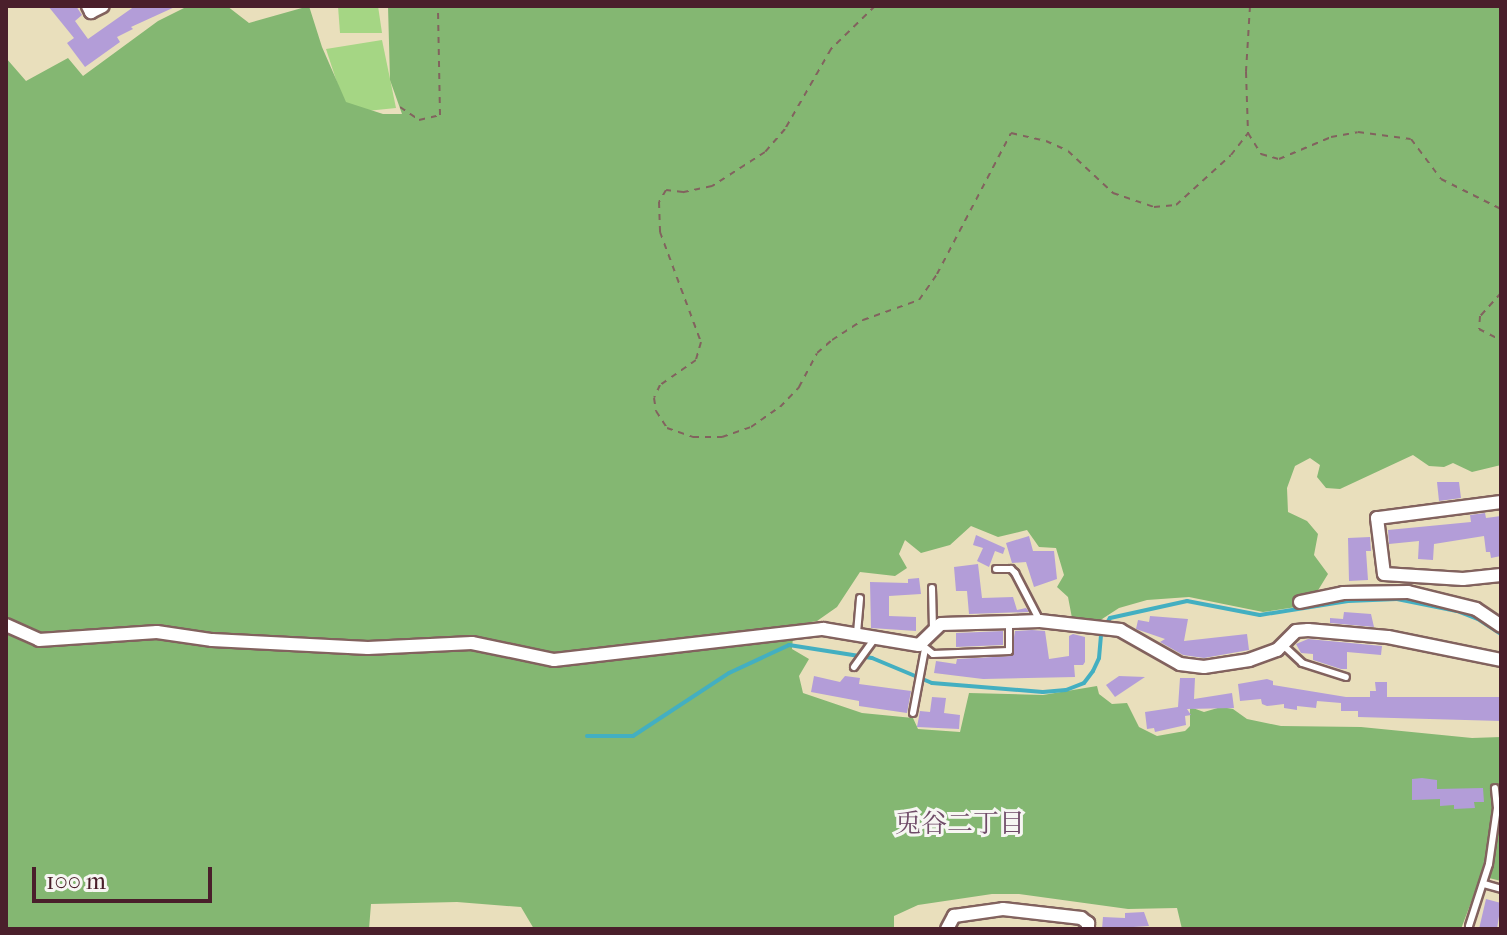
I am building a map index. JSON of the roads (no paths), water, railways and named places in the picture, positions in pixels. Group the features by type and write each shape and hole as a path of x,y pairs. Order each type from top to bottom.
{"street":[{"path":"88,6 91,12 103,6"},
{"path":"1501,502 1377,518 1384,574 1463,579 1501,575"},
{"path":"1300,602 1343,593 1408,592 1476,609 1501,626"},
{"path":"6,625 39,640 74,641 157,632 212,640 368,648 472,643 554,660 823,629 924,647 933,628 953,622 1040,621 1129,633 1180,664 1204,667 1249,660 1283,645 1296,631 1308,630 1388,637 1501,660"},
{"path":"947,929 954,916 1003,909 1081,918 1088,923 1088,929"}],"lane":[{"path":"996,569 1011,569 1015,573 1040,621"},
{"path":"932,588 933,628"},
{"path":"857,633 860,598"},
{"path":"913,713 924,647 933,654 1009,651 1009,623"},
{"path":"854,667 875,638"},
{"path":"1283,645 1302,663 1320,672 1346,677"},
{"path":"1469,926 1484,884 1497,808 1495,788"},
{"path":"1484,884 1501,889"}],"waterway":[{"path":"587,736 633,736 729,673 789,645 872,658 932,683 1043,692 1066,690 1084,683 1099,658 1101,634 1110,618 1187,601 1260,615 1348,601 1397,599 1457,611 1478,619 1501,634"}],"district":[{"name":"兎谷二丁目","path":"960,824"}]}
